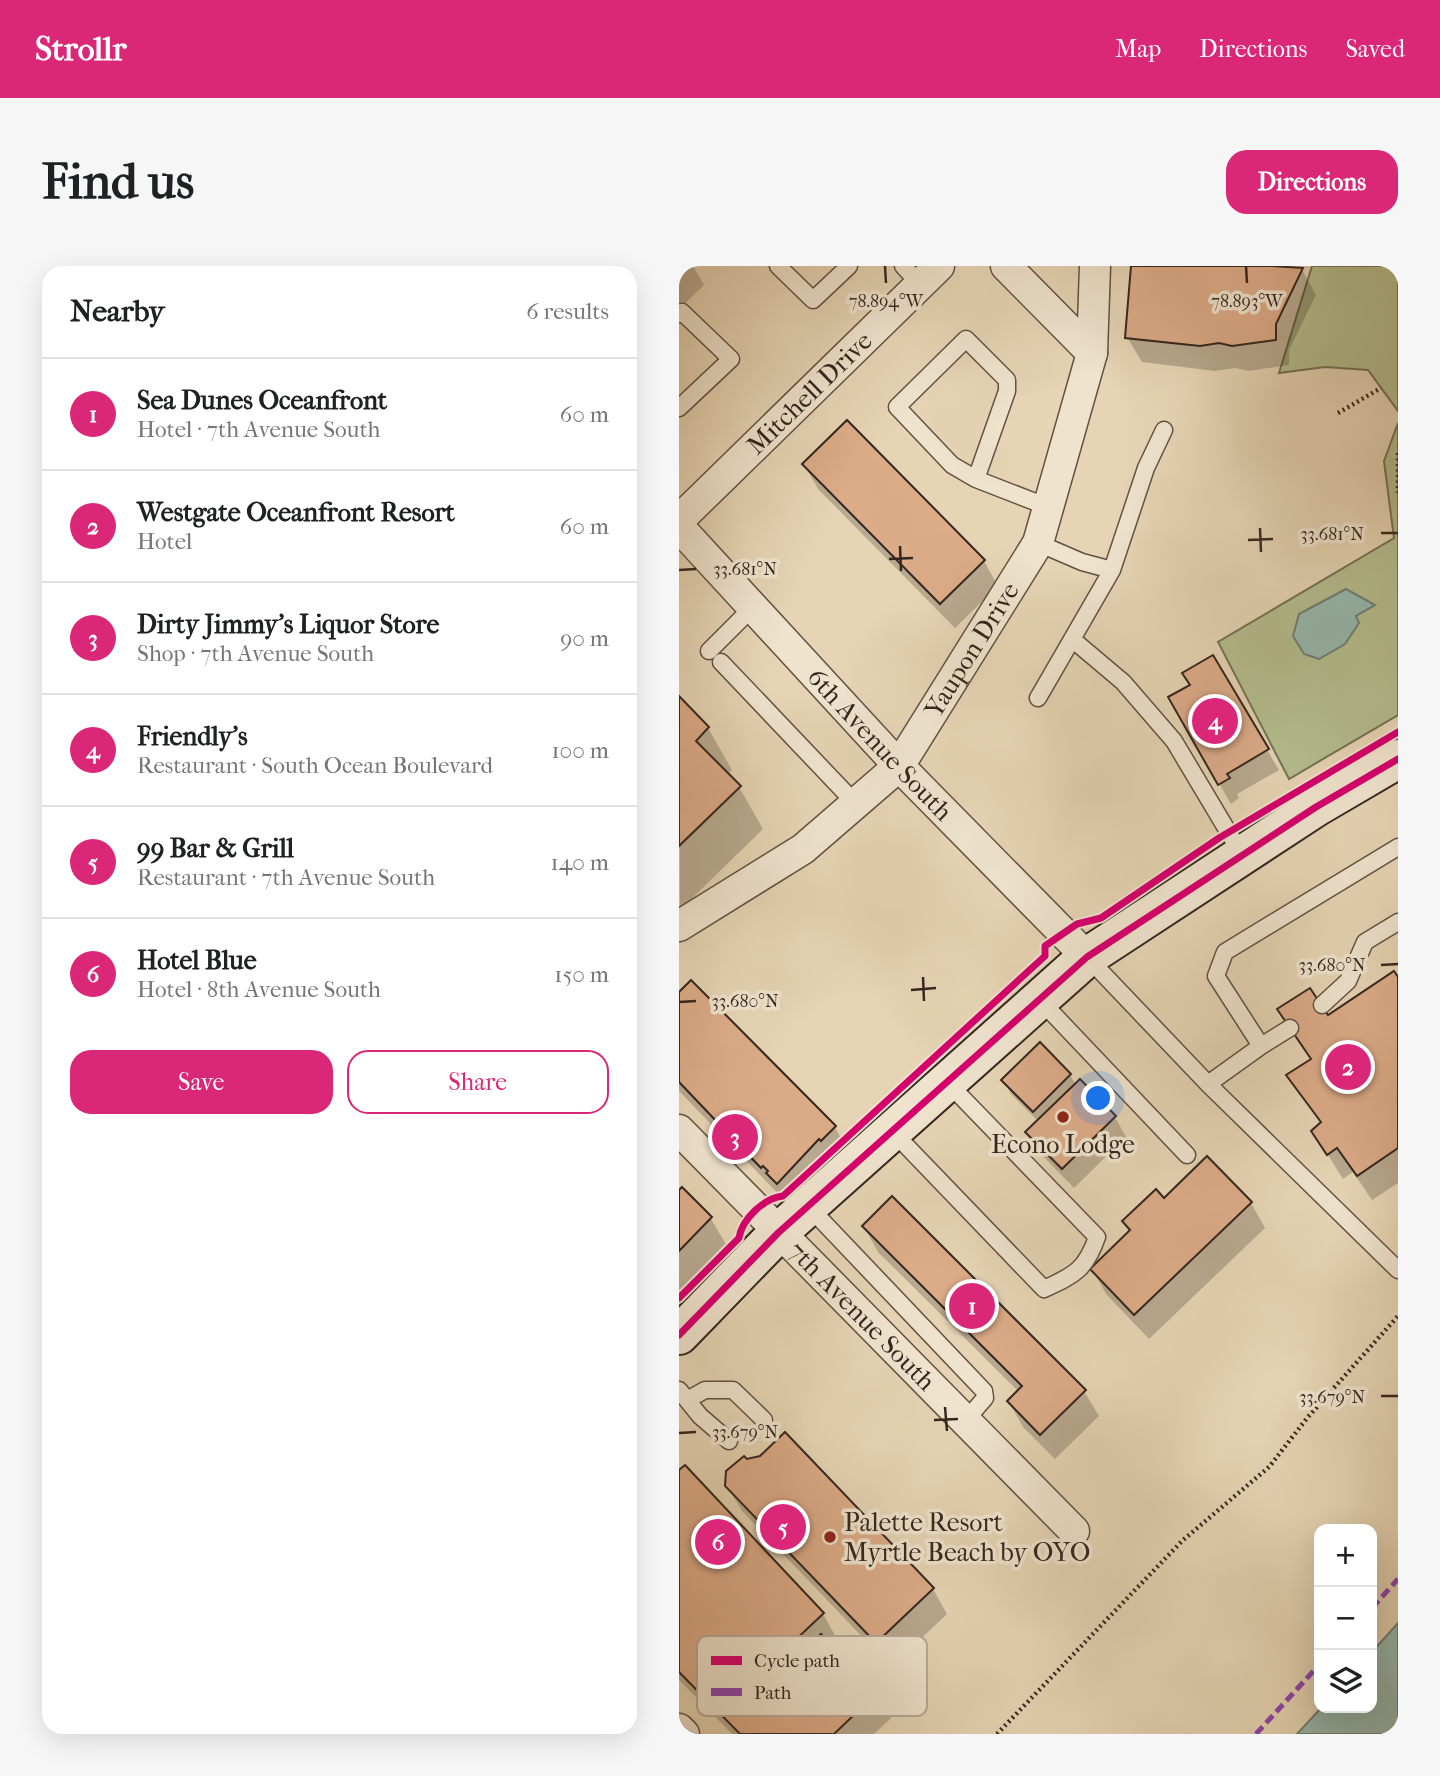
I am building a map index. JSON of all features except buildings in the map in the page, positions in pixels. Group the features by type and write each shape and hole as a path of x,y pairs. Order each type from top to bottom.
{"main road":[{"path":"679,1335 778,1233 1087,957 1242,855 1398,760"}],"street":[{"path":"1006,266 1092,353"},
{"name":"Yaupon Drive","path":"679,926 803,849 899,766 1038,543 1092,353 1095,266"},
{"name":"Mitchell Drive","path":"679,520 921,272"},
{"name":"6th Avenue South","path":"679,527 899,766 1087,957"},
{"name":"7th Avenue South","path":"679,1130 1074,1531"},
{"path":"679,1729 684,1734"}],"lane":[{"path":"778,266 813,300 849,266"},
{"path":"679,314 682,312 731,359 679,408"},
{"path":"976,479 1007,391 1007,380 967,340 897,407 952,465 976,479 1048,507"},
{"path":"1038,698 1112,570 1146,468 1164,430"},
{"path":"1038,543 1082,562 1112,570"},
{"path":"753,607 715,656 856,804"},
{"path":"1072,639 1123,682 1174,741 1242,855"},
{"path":"1261,1046 1216,976 1225,952 1398,847"},
{"path":"1322,1005 1347,981 1365,942 1398,922"},
{"path":"1087,957 1208,1084 1398,1270"},
{"path":"1039,999 1187,1155"},
{"path":"1208,1084 1290,1028"},
{"path":"892,1131 1044,1289 1070,1277 1089,1260 1097,1237 947,1082"},
{"path":"809,1206 984,1391 985,1398 965,1421"},
{"path":"730,1441 700,1416 684,1395 705,1390 733,1390 764,1420"}],"path":[{"path":"1338,413 1381,388"},
{"path":"1398,453 1398,493"},
{"path":"997,1734 1182,1541 1269,1467 1308,1417 1398,1316"}],"green space":[{"path":"1312,266 1398,266 1398,411 1368,370 1325,367 1279,373"},
{"path":"1398,423 1398,715 1289,779 1218,642 1394,538 1384,461"}],"water":[{"path":"1346,589 1375,605 1356,616 1359,623 1345,644 1319,659 1304,654 1293,636 1299,614"},
{"path":"1398,1623 1398,1734 1297,1734 1316,1713 1377,1713 1377,1646"}],"marked path":[{"path":"1377,1602 1398,1579"},
{"path":"1256,1734 1314,1670"}],"cycle path":[{"path":"679,1298 739,1238 744,1224 755,1211 769,1201 783,1196 1045,956 1045,946 1077,924 1101,918 1219,838 1398,732"},
{"path":"679,1335 778,1233 1087,957 1316,807 1398,759"}],"place":[{"name":"Friendly's","path":"1215,721"},
{"name":"Westgate Oceanfront Resort","path":"1348,1067"},
{"name":"Econo Lodge","path":"1063,1117"},
{"name":"Dirty Jimmy's Liquor Store","path":"735,1137"},
{"name":"Sea Dunes Oceanfront","path":"972,1306"},
{"name":"99 Bar & Grill","path":"783,1527"},
{"name":"Palette Resort Myrtle Beach by OYO","path":"830,1537"},
{"name":"Hotel Blue","path":"718,1542"}]}
